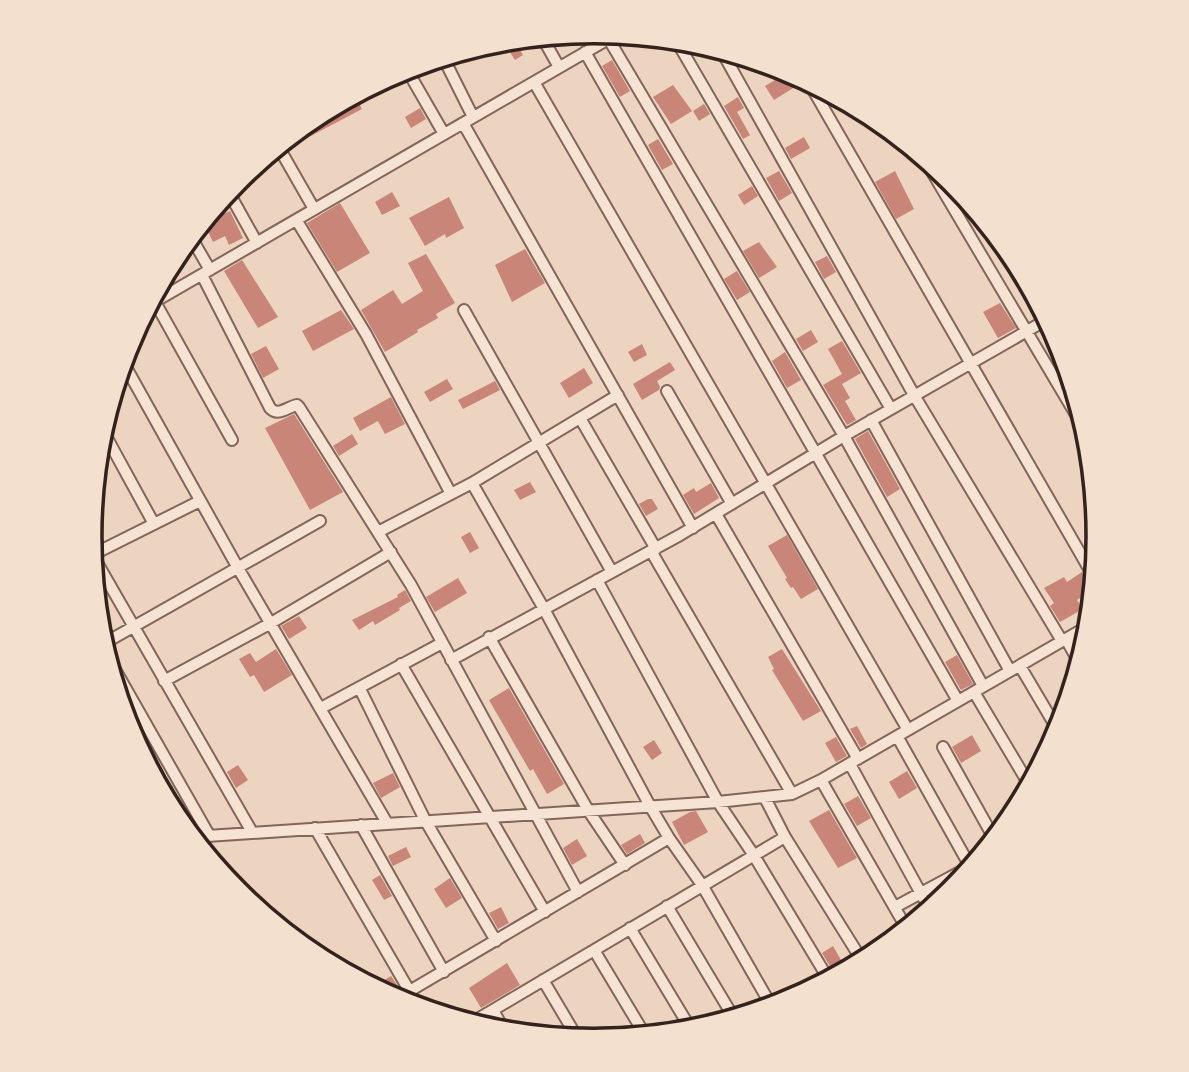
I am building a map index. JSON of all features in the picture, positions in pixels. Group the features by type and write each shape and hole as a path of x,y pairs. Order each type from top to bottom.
{"street":[{"path":"165,295 297,221 597,44"},
{"path":"616,45 845,436 1024,776"},
{"path":"547,46 559,67"},
{"path":"585,52 958,701"},
{"path":"683,52 891,409"},
{"path":"728,63 914,395 1072,653"},
{"path":"448,67 474,117"},
{"path":"413,78 444,134"},
{"path":"534,82 908,730"},
{"path":"817,98 1086,564"},
{"path":"463,123 693,527"},
{"path":"283,155 314,209"},
{"path":"940,186 1067,399"},
{"path":"234,201 257,243"},
{"path":"297,221 366,334 451,494"},
{"path":"196,248 270,408 273,412 279,412 293,406 299,407 391,552 578,892"},
{"path":"464,310 612,572"},
{"path":"156,313 232,440"},
{"path":"451,660 653,550 914,395 1039,325"},
{"path":"129,375 387,823"},
{"path":"667,391 732,504"},
{"path":"378,532 472,484 618,395"},
{"path":"580,418 792,794"},
{"path":"872,420 1015,668 1051,720"},
{"path":"111,445 154,524"},
{"path":"472,484 544,609 650,806 702,885 766,997"},
{"path":"102,550 200,500"},
{"path":"716,514 854,761 925,901"},
{"path":"113,638 320,521"},
{"path":"164,681 271,623 391,552"},
{"path":"104,576 252,832"},
{"path":"597,580 718,802 753,854 824,971"},
{"path":"204,836 718,802 792,794 821,780 1077,633"},
{"path":"489,637 588,810 625,865"},
{"path":"321,708 442,643"},
{"path":"401,664 545,912"},
{"path":"360,689 425,820 496,941"},
{"path":"127,691 209,835"},
{"path":"897,736 967,858"},
{"path":"943,747 990,829"},
{"path":"821,780 902,920"},
{"path":"765,798 785,837 857,952"},
{"path":"360,825 444,972"},
{"path":"315,828 410,992 669,838"},
{"path":"484,1015 785,837"},
{"path":"895,907 949,877"},
{"path":"667,906 729,1009"},
{"path":"630,928 685,1020"},
{"path":"594,950 639,1026"},
{"path":"543,980 571,1027"},
{"path":"493,1010 498,1019"}],"building":[{"path":"520,50 523,55 515,60 509,51"},
{"path":"612,60 630,91 620,97 602,66"},
{"path":"777,79 795,87 774,100 765,86"},
{"path":"673,85 692,111 671,124 653,97"},
{"path":"738,97 744,108 737,112 750,135 743,139 724,106"},
{"path":"359,104 362,109 299,142 348,110"},
{"path":"704,104 710,114 699,121 693,111"},
{"path":"420,108 426,119 411,128 405,117"},
{"path":"804,137 810,148 791,159 785,148"},
{"path":"658,139 673,164 662,170 648,145"},
{"path":"779,171 792,193 779,201 766,178"},
{"path":"895,171 914,209 896,219 875,182"},
{"path":"752,186 758,196 744,205 738,195"},
{"path":"392,192 400,206 382,215 375,202"},
{"path":"449,197 464,228 446,238 445,234 425,246 409,218"},
{"path":"340,203 370,253 337,272 307,223"},
{"path":"230,211 243,238 229,245 225,236 213,242 208,231 220,215"},
{"path":"759,242 777,267 759,278 743,251"},
{"path":"525,249 545,283 512,302 495,265"},
{"path":"426,254 455,303 436,314 438,318 417,330 418,332 385,352 361,310 393,290 402,304 423,291 408,263"},
{"path":"827,256 836,272 824,279 815,262"},
{"path":"242,260 278,317 258,328 224,271"},
{"path":"737,271 750,292 737,300 724,279"},
{"path":"1000,303 1016,328 998,338 983,312"},
{"path":"341,310 354,329 313,351 302,331"},
{"path":"811,330 818,342 803,351 796,339"},
{"path":"842,341 861,373 842,384 850,398 845,401 856,420 847,425 823,385 842,374 828,349"},
{"path":"642,344 647,355 634,362 628,352"},
{"path":"266,346 279,369 263,378 251,354"},
{"path":"785,352 801,380 787,388 772,361"},
{"path":"670,362 675,370 657,381 659,390 642,400 633,384"},
{"path":"584,368 593,383 569,398 560,383"},
{"path":"447,379 453,389 430,402 424,392"},
{"path":"495,381 500,390 463,409 458,400"},
{"path":"391,397 405,424 385,434 378,421 360,431 353,418"},
{"path":"294,414 343,492 310,510 265,428"},
{"path":"868,431 900,489 887,497 855,439"},
{"path":"352,434 358,444 339,456 333,446"},
{"path":"530,482 536,492 520,500 514,490"},
{"path":"711,483 719,498 694,514 683,495 694,488 696,492"},
{"path":"652,499 658,509 646,516 639,504"},
{"path":"470,532 479,548 470,553 461,537"},
{"path":"787,535 818,589 801,599 785,579 787,578 768,546"},
{"path":"1082,572 1085,577 1083,596 1077,600 1081,610 1060,622 1050,606 1054,603 1044,588 1064,577 1067,582"},
{"path":"458,578 467,593 435,612 426,597"},
{"path":"405,590 411,601 375,625 373,621 359,630 352,620 398,597 397,595"},
{"path":"299,616 307,628 289,639 281,626"},
{"path":"276,649 292,675 264,692 254,675 250,677 239,659 250,653 256,662"},
{"path":"782,649 821,711 803,721 772,670 774,669 768,657"},
{"path":"957,655 973,684 961,690 945,662"},
{"path":"509,688 564,784 547,794 533,769 530,771 489,700"},
{"path":"857,726 867,744 861,748 850,729"},
{"path":"972,735 981,751 961,763 952,747"},
{"path":"836,737 847,756 836,762 825,743"},
{"path":"654,740 662,753 652,760 643,747"},
{"path":"238,765 248,780 236,788 227,772"},
{"path":"907,771 917,788 899,799 889,782"},
{"path":"393,773 400,787 381,798 373,783"},
{"path":"858,796 871,818 857,826 844,804"},
{"path":"829,810 857,858 838,868 809,821"},
{"path":"696,811 708,832 684,845 672,822"},
{"path":"640,834 645,843 627,854 621,845"},
{"path":"577,839 587,856 572,865 563,848"},
{"path":"406,847 411,857 393,866 388,856"},
{"path":"380,875 392,896 384,900 372,880"},
{"path":"450,878 462,898 446,908 434,889"},
{"path":"501,907 509,923 498,929 489,913"},
{"path":"833,946 842,961 831,967 822,953"},
{"path":"507,963 520,985 481,1008 469,988"},
{"path":"391,976 399,987 384,980"}]}
